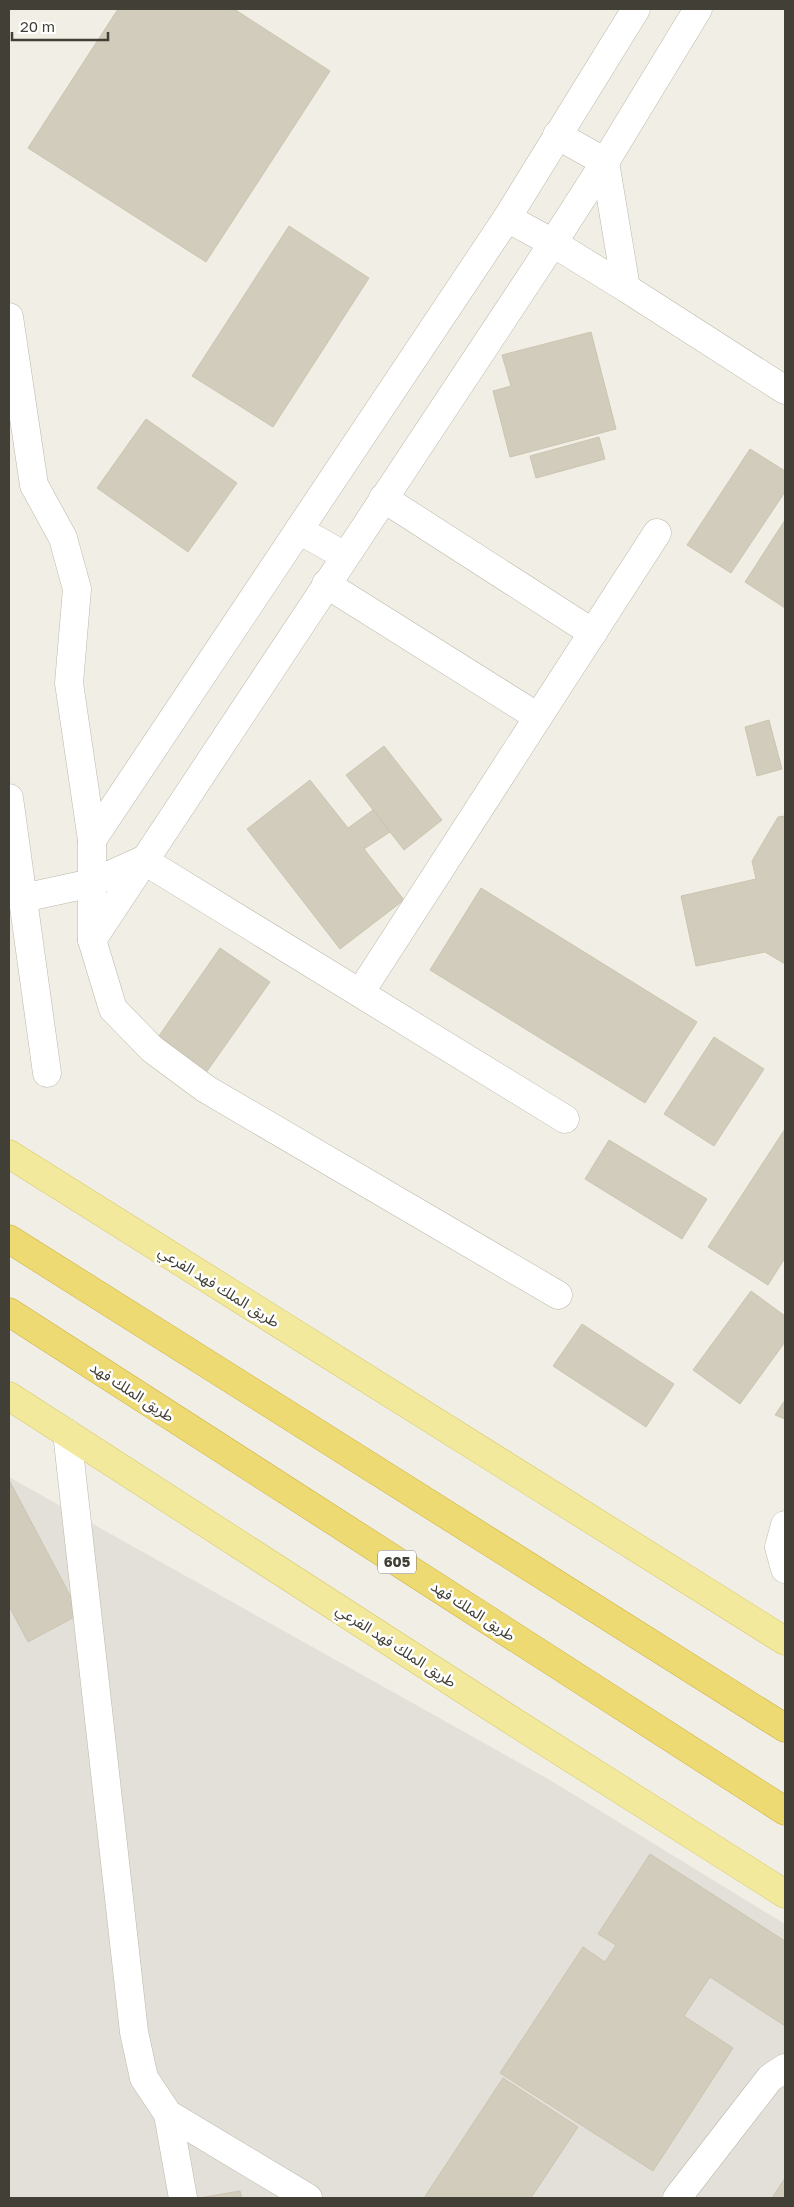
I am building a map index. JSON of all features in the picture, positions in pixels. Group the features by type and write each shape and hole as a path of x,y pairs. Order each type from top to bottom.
{"highway":[{"path":"9,1239 785,1728"},
{"name":"طريق الملك فهد","path":"9,1312 785,1811"}],"main road":[{"name":"طريق الملك فهد الفرعي","path":"9,1154 696,1587 785,1641"},
{"name":"طريق الملك فهد الفرعي","path":"9,1396 510,1720 785,1894"}],"street":[{"path":"92,840 507,218 636,9"},
{"path":"92,940 143,860 553,243 605,162 698,9"},
{"path":"557,135 605,162"},
{"path":"605,162 626,288"},
{"path":"507,218 553,243 626,288 785,390"},
{"path":"9,317 34,485 63,538 77,589 69,683 92,840 92,940 113,1010 152,1050 206,1089 558,1295"},
{"path":"383,498 593,633"},
{"path":"299,530 345,556"},
{"path":"360,993 657,533"},
{"path":"326,584 538,717"},
{"path":"9,798 47,1073"},
{"path":"23,898 92,883 143,860"},
{"path":"143,860 565,1119"},
{"path":"67,1433 134,2032 144,2078 168,2114 183,2198"},
{"path":"785,1525 779,1547 785,1569"},
{"path":"677,2198 770,2078 785,2068"},
{"path":"168,2114 308,2198"}],"shaded area":[{"path":"9,1477 550,1780 785,1924 785,2198 9,2198"}],"building":[{"path":"118,9 234,9 330,71 206,262 28,148"},
{"path":"289,226 369,278 273,427 192,376"},
{"path":"591,332 616,429 510,457 493,391 511,386 502,355"},
{"path":"146,419 237,483 188,552 97,488"},
{"path":"599,437 605,459 536,478 530,456"},
{"path":"750,449 785,471 785,492 731,573 687,545"},
{"path":"785,520 785,608 745,582"},
{"path":"769,720 782,769 757,776 745,727"},
{"path":"384,746 442,820 404,850 346,775"},
{"path":"310,780 348,828 373,810 390,832 364,849 404,900 340,949 247,829"},
{"path":"785,816 785,964 765,952 696,966 681,896 756,879 752,861 778,817"},
{"path":"481,888 697,1022 645,1103 430,970"},
{"path":"220,948 270,982 203,1077 154,1043"},
{"path":"714,1037 764,1069 714,1146 664,1114"},
{"path":"785,1129 785,1258 768,1285 708,1247"},
{"path":"609,1140 707,1199 682,1239 585,1179"},
{"path":"751,1291 785,1316 785,1342 740,1404 693,1370"},
{"path":"582,1324 674,1384 646,1427 553,1366"},
{"path":"785,1400 785,1419 775,1415"},
{"path":"9,1480 80,1614 28,1642 9,1606"},
{"path":"650,1854 785,1941 785,2026 710,1977 684,2016 733,2048 653,2171 500,2073 583,1947 605,1962 616,1945 598,1934"},
{"path":"503,2078 578,2127 531,2198 424,2198"},
{"path":"785,2178 785,2198 772,2198"},
{"path":"240,2191 242,2198 199,2198"}]}
